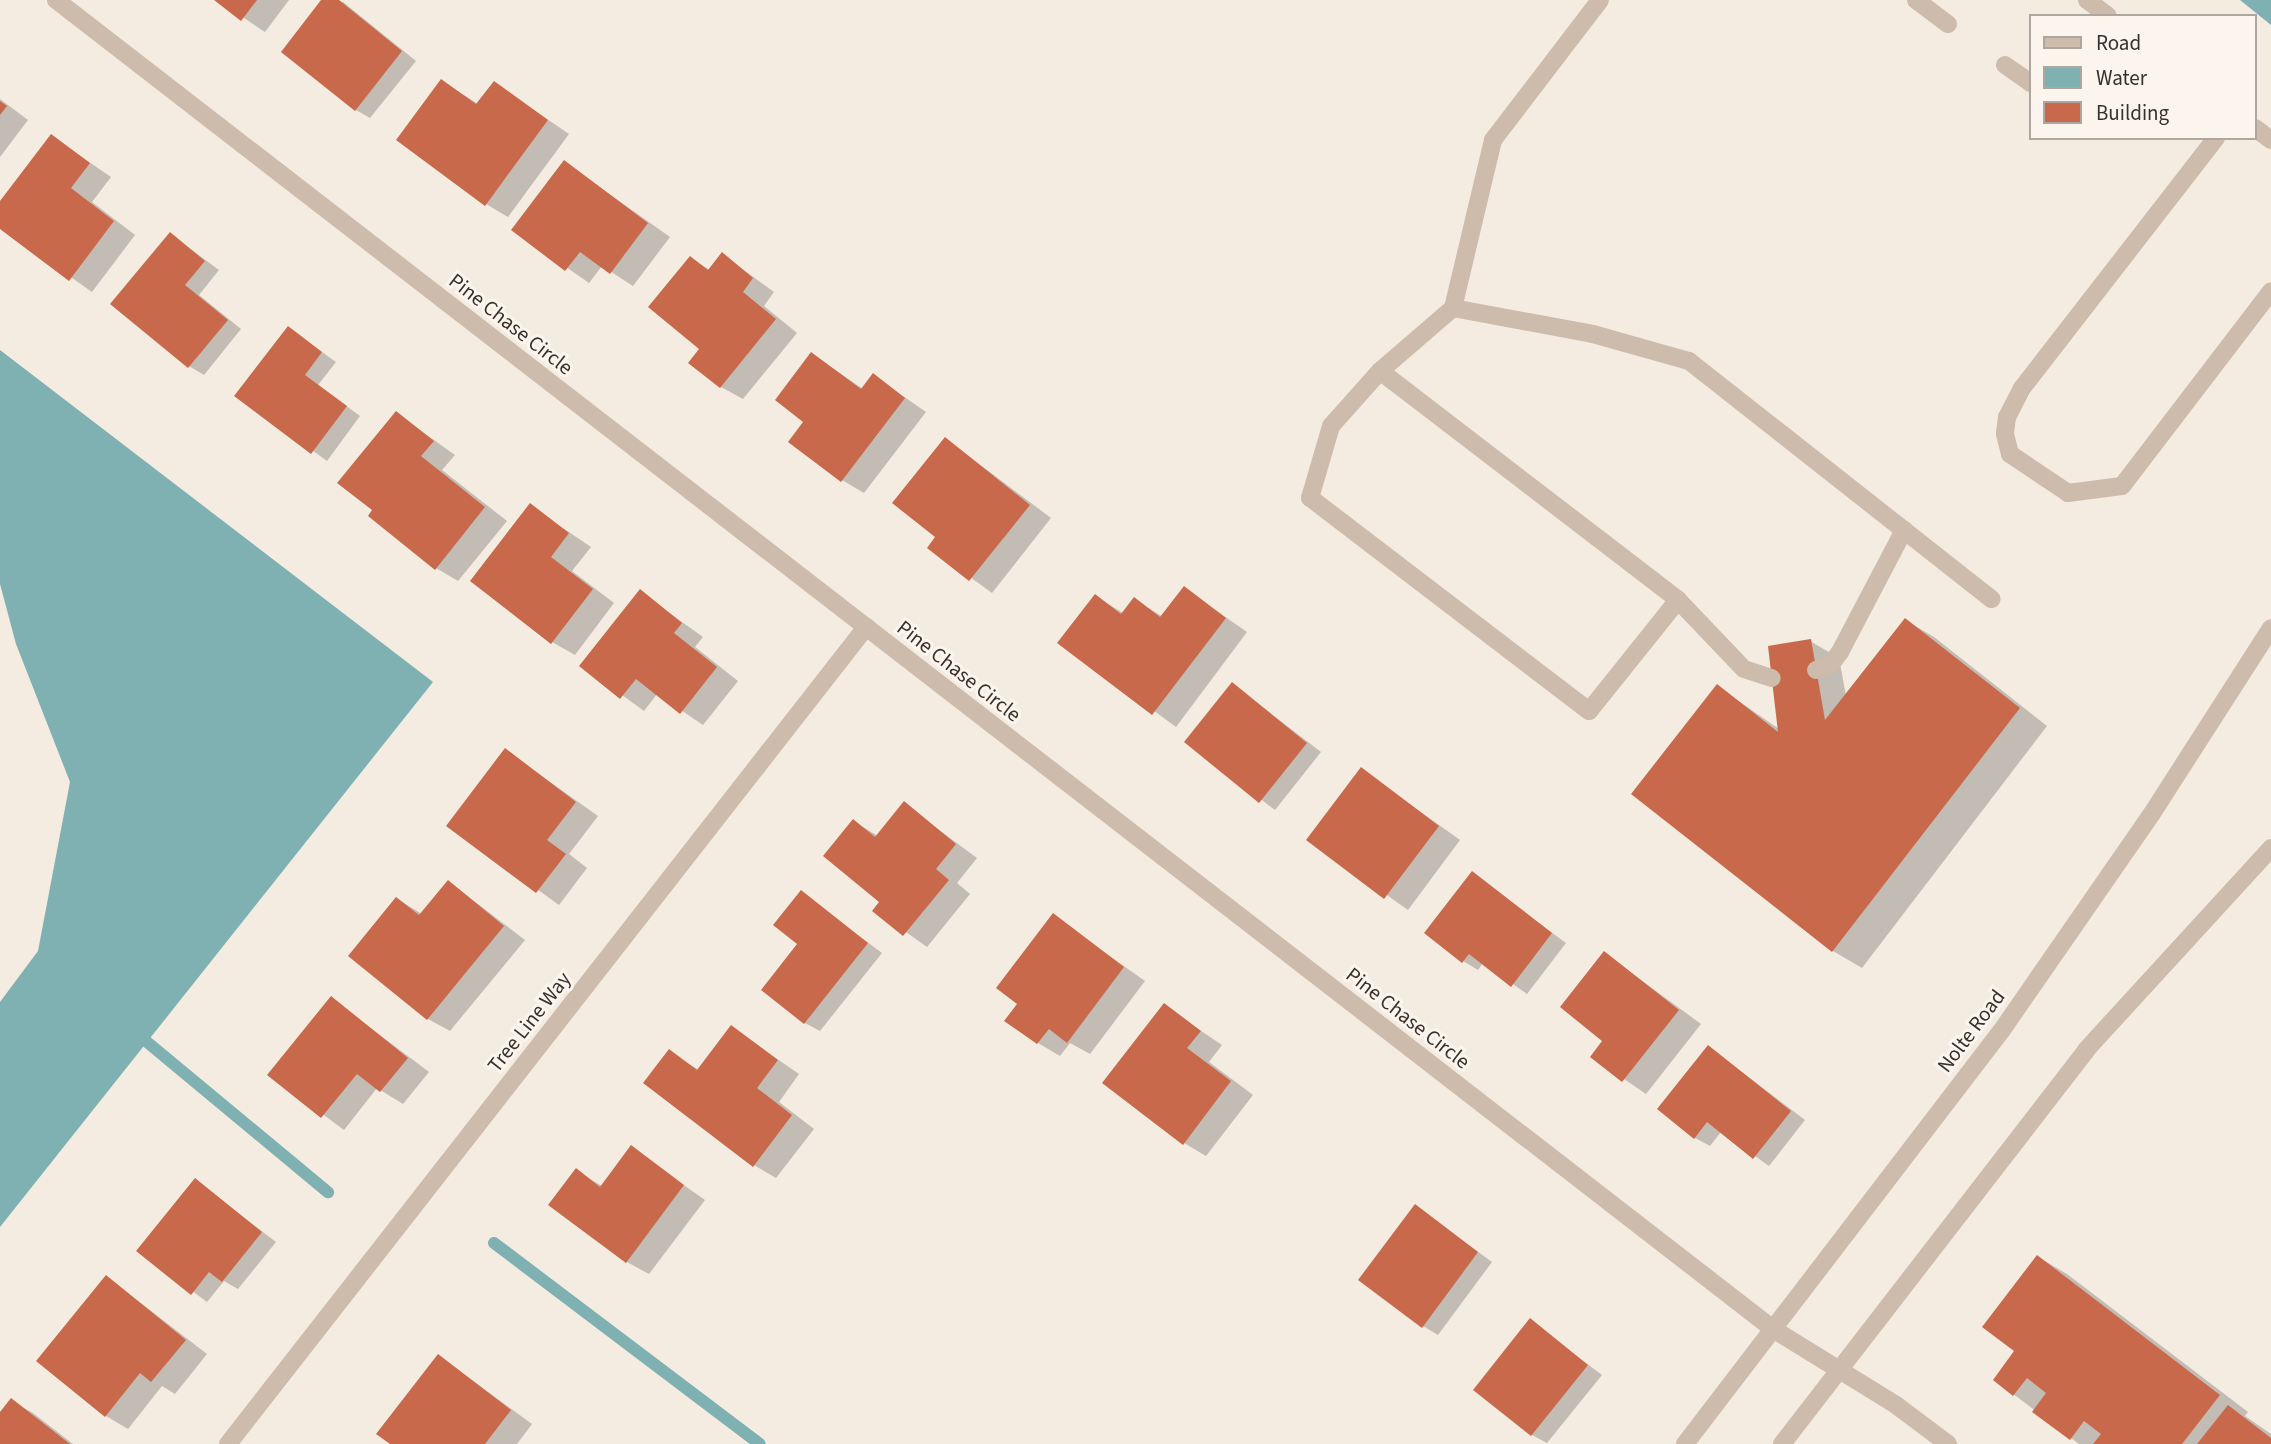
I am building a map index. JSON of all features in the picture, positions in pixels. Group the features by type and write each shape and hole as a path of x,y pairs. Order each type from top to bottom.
{"street":[{"name":"Pine Chase Circle","path":"56,0 1773,1329 1840,1369 1948,1444"},
{"path":"1600,0 1493,140 1453,308 1380,371 1331,426 1310,498 1589,711 1678,600"},
{"path":"1916,0 1948,23"},
{"path":"2087,0 2105,14"},
{"path":"2005,65 2030,82"},
{"path":"2214,140 2022,388 2007,417 2005,434 2010,454 2068,494 2122,486 2271,291"},
{"path":"1453,308 1593,334 1689,361 1992,599"},
{"path":"1380,371 1678,600 1744,669 1772,678"},
{"path":"1816,670 1831,664 1840,652 1904,530"},
{"name":"Tree Line Way","path":"228,1444 866,627"},
{"name":"Nolte Road","path":"1685,1444 2002,1030 2151,815 2271,628"},
{"path":"1782,1444 2086,1050 2271,848"}],"water":[{"path":"2240,0 2271,0 2271,25"},
{"path":"0,350 433,682 0,1227 0,1002 38,951 70,782 16,644 0,584"}],"building":[{"path":"214,0 257,0 241,21"},
{"path":"321,0 339,0 402,51 355,111 281,52"},
{"path":"441,79 476,104 494,81 548,120 485,206 396,140"},
{"path":"0,101 7,106 0,115"},
{"path":"51,134 90,163 71,188 114,221 69,281 0,229 0,201"},
{"path":"564,160 648,223 610,274 580,252 565,271 511,230"},
{"path":"170,232 205,261 185,285 228,320 188,368 110,304"},
{"path":"722,252 753,278 743,292 776,319 720,388 688,363 699,349 648,307 690,256 708,270"},
{"path":"288,326 322,352 305,375 347,406 311,454 234,396"},
{"path":"811,352 861,389 873,373 905,398 841,482 788,442 803,422 775,400"},
{"path":"396,411 434,441 421,456 485,507 435,570 368,516 372,510 337,483"},
{"path":"945,437 1030,505 969,581 927,548 935,537 892,503"},
{"path":"530,503 569,533 551,557 593,589 551,644 470,581"},
{"path":"1184,586 1226,618 1152,715 1057,643 1095,594 1121,614 1134,597 1160,617"},
{"path":"640,589 682,623 674,633 717,667 680,714 636,679 620,699 579,666"},
{"path":"1905,618 2020,708 1832,952 1631,794 1717,684 1778,732 1768,646 1811,639 1825,720"},
{"path":"1232,682 1307,743 1259,803 1184,742"},
{"path":"505,748 576,802 547,840 566,854 536,893 446,826"},
{"path":"1361,767 1439,826 1384,899 1306,840"},
{"path":"904,801 956,844 936,869 949,880 903,936 872,911 879,902 823,856 853,819 875,837"},
{"path":"1472,871 1552,933 1511,987 1469,954 1462,963 1424,933"},
{"path":"448,880 504,926 427,1020 348,956 396,897 419,915"},
{"path":"801,890 868,943 804,1024 761,990 797,944 773,925"},
{"path":"1053,913 1124,967 1067,1043 1049,1029 1037,1044 1004,1021 1017,1004 996,988"},
{"path":"1604,951 1679,1010 1622,1082 1590,1057 1602,1041 1560,1007"},
{"path":"331,996 408,1058 380,1092 357,1074 321,1118 267,1075"},
{"path":"1164,1003 1201,1031 1187,1048 1231,1081 1183,1145 1102,1083"},
{"path":"731,1025 778,1060 757,1088 792,1115 753,1167 643,1083 669,1049 697,1070"},
{"path":"1708,1045 1791,1111 1753,1159 1707,1122 1694,1139 1657,1109"},
{"path":"631,1145 684,1185 626,1263 548,1205 576,1168 600,1187"},
{"path":"195,1178 262,1232 222,1282 209,1272 191,1295 136,1251"},
{"path":"1415,1204 1478,1252 1422,1328 1358,1280"},
{"path":"2037,1255 2220,1395 2182,1444 2093,1444 2101,1434 2084,1421 2070,1440 2032,1412 2046,1393 2027,1378 2013,1396 1993,1380 2014,1351 1982,1327"},
{"path":"106,1275 186,1340 151,1382 140,1373 105,1417 36,1361"},
{"path":"1530,1318 1588,1365 1531,1436 1473,1390"},
{"path":"438,1354 511,1410 485,1444 390,1444 376,1434"},
{"path":"11,1398 70,1444 0,1444 0,1412"},
{"path":"2228,1405 2271,1438 2271,1444 2197,1444"}],"waterway":[{"path":"135,1032 328,1192"},
{"path":"494,1243 760,1444"}]}
